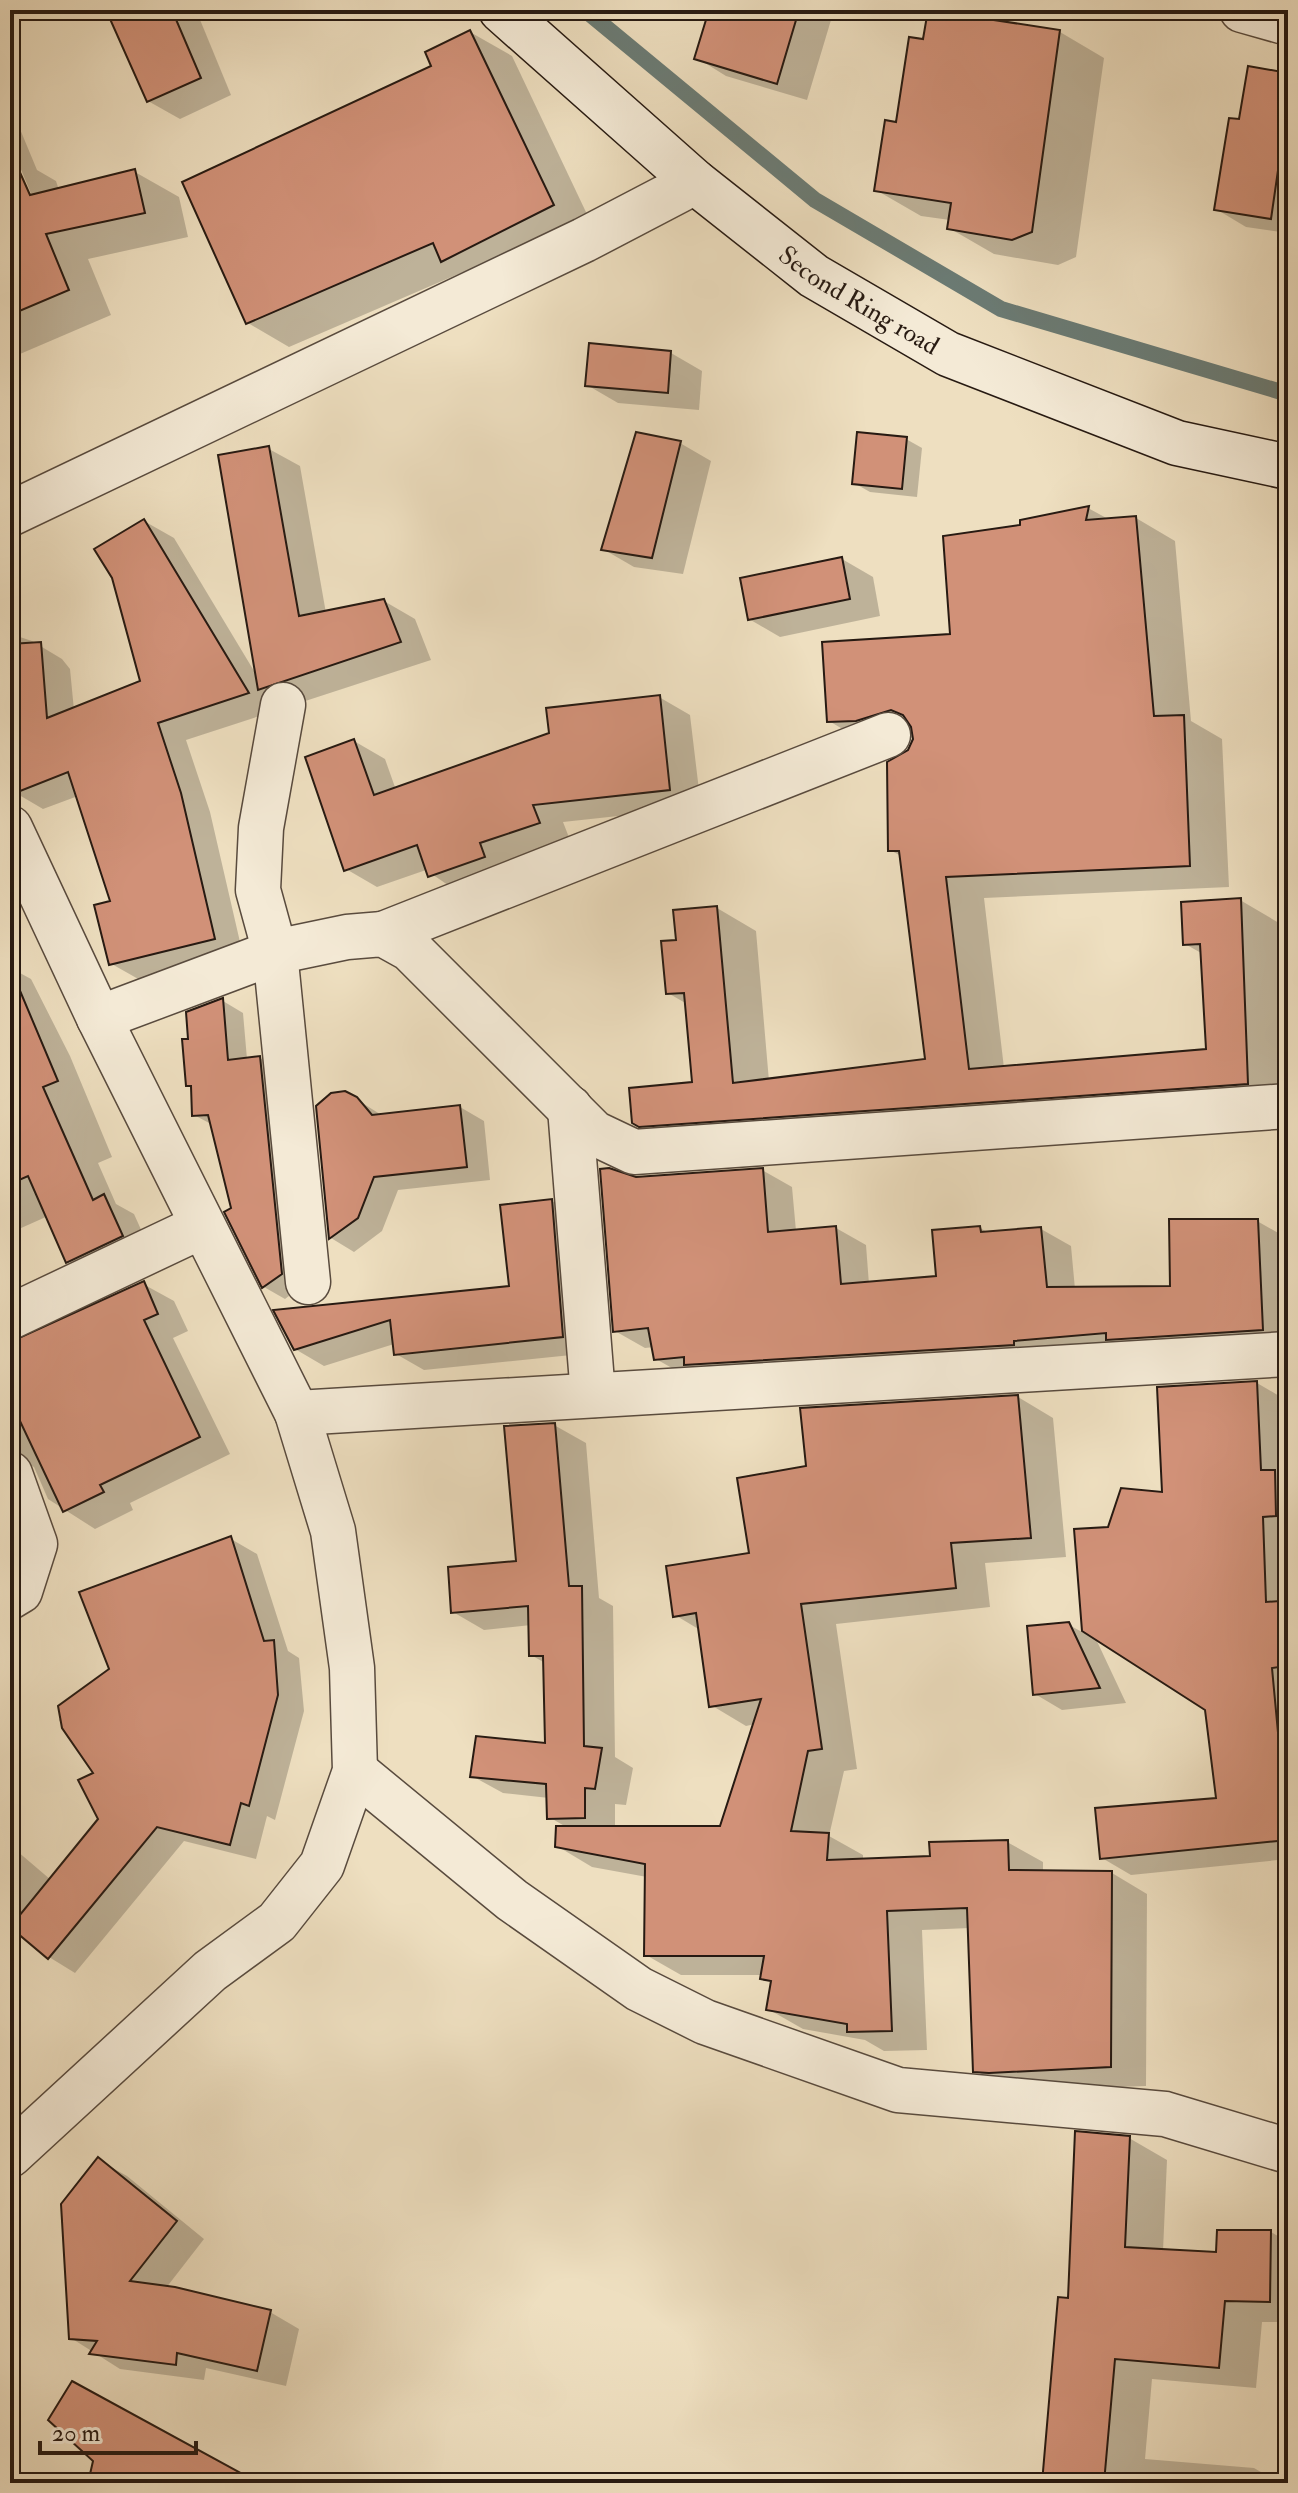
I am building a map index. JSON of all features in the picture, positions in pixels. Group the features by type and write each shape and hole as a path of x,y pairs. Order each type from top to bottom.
{"street":[{"name":"Second Ring road","path":"501,10 695,182 814,276 948,354 1177,443 1288,467"},
{"path":"1242,10 1288,23"},
{"path":"10,514 530,266 695,182"},
{"path":"283,705 261,828 258,890 275,952 308,1282"},
{"path":"99,1018 275,952 347,937 383,934 888,735"},
{"path":"10,828 99,1018 297,1413 333,1531 352,1668 355,1771 322,1865 277,1922 210,1971 14,2137"},
{"path":"383,934 410,949 594,1133 634,1152 1288,1106"},
{"path":"570,1108 593,1395"},
{"path":"10,1317 202,1226"},
{"path":"297,1413 1288,1354"},
{"path":"10,1474 35,1544 20,1591 10,1597"},
{"path":"355,1771 512,1900 639,1989 705,2022 898,2090 1165,2114 1288,2151"}],"building":[{"path":"106,10 172,10 201,78 147,102"},
{"path":"709,10 799,10 777,84 694,59"},
{"path":"928,10 1060,30 1032,232 1012,240 947,229 951,203 874,191 885,120 896,122 909,37 923,39"},
{"path":"470,30 554,205 441,262 433,243 246,324 182,182 431,66 425,52"},
{"path":"1248,66 1288,73 1288,101 1271,219 1214,210 1229,118 1239,119"},
{"path":"10,150 30,195 135,169 145,213 46,234 69,290 10,315"},
{"path":"589,343 671,351 668,393 585,386"},
{"path":"636,432 681,441 652,558 601,550"},
{"path":"857,432 907,437 902,489 852,484"},
{"path":"269,446 299,616 384,599 401,642 258,690 218,455"},
{"path":"1089,506 1086,520 1136,516 1154,716 1184,715 1190,866 946,877 969,1069 1206,1049 1200,944 1183,945 1181,902 1241,898 1248,1084 639,1127 632,1123 629,1088 692,1082 684,993 666,994 661,941 676,940 673,910 717,906 733,1083 925,1059 899,851 888,851 887,762 908,750 913,739 911,727 903,715 891,710 856,721 827,722 822,642 950,634 943,536 1020,525 1020,520"},
{"path":"144,519 249,693 158,723 181,793 215,939 109,965 94,905 110,901 68,772 10,795 10,644 41,642 47,718 140,681 112,578 94,549"},
{"path":"842,557 850,599 748,620 740,578"},
{"path":"660,695 670,790 533,805 540,823 480,843 485,857 428,877 417,845 344,871 305,757 354,739 374,795 549,733 546,708"},
{"path":"10,967 58,1081 43,1087 93,1200 104,1194 123,1236 66,1263 28,1176 10,1184"},
{"path":"223,998 228,1060 260,1056 282,1274 262,1288 224,1212 231,1208 208,1115 192,1116 191,1086 186,1086 182,1039 188,1039 186,1012"},
{"path":"345,1091 357,1097 372,1115 460,1105 467,1167 374,1177 358,1218 329,1239 316,1106 331,1093"},
{"path":"609,1168 636,1177 763,1168 768,1232 836,1226 841,1284 936,1276 932,1230 980,1226 981,1232 1041,1227 1047,1287 1170,1286 1169,1219 1258,1219 1263,1330 1106,1340 1106,1333 1014,1341 1014,1345 684,1365 684,1357 654,1360 648,1328 613,1332 600,1169"},
{"path":"552,1199 563,1337 394,1355 390,1320 294,1350 273,1310 509,1286 500,1205"},
{"path":"144,1281 158,1314 144,1320 200,1437 100,1485 104,1492 63,1512 10,1400 10,1342"},
{"path":"1257,1381 1261,1470 1275,1470 1276,1516 1263,1517 1266,1602 1280,1601 1286,1666 1272,1668 1288,1840 1100,1859 1095,1808 1216,1798 1205,1710 1082,1631 1074,1529 1108,1527 1121,1488 1162,1492 1157,1387"},
{"path":"1018,1395 1031,1538 951,1543 956,1588 801,1604 822,1749 808,1751 791,1831 829,1833 827,1860 930,1856 929,1842 1008,1840 1009,1870 1112,1871 1111,2067 989,2073 973,2072 967,1908 887,1911 892,2031 847,2032 847,2024 766,2010 771,1981 760,1979 764,1956 644,1956 645,1864 555,1847 556,1826 720,1826 761,1699 709,1707 696,1613 673,1617 666,1566 749,1553 737,1478 806,1466 800,1408"},
{"path":"555,1423 569,1586 582,1586 584,1746 602,1748 595,1789 585,1788 585,1818 547,1819 546,1784 470,1777 476,1736 545,1743 543,1656 529,1656 528,1606 451,1613 448,1567 516,1561 504,1426"},
{"path":"231,1536 264,1641 274,1640 278,1695 249,1806 241,1803 230,1845 157,1827 48,1959 10,1927 98,1819 78,1780 93,1773 62,1728 58,1706 109,1669 79,1592"},
{"path":"1069,1622 1100,1688 1033,1695 1027,1626"},
{"path":"1075,2131 1130,2136 1125,2247 1216,2252 1217,2230 1271,2230 1270,2302 1225,2301 1219,2368 1115,2359 1104,2483 1042,2483 1058,2297 1068,2298"},
{"path":"98,2157 177,2221 130,2281 175,2287 271,2310 257,2371 177,2353 176,2365 89,2354 97,2341 69,2339 61,2204"},
{"path":"72,2381 259,2483 88,2483 93,2461 48,2420"}],"waterway":[{"path":"585,10 815,200 1001,309 1288,394"}]}
